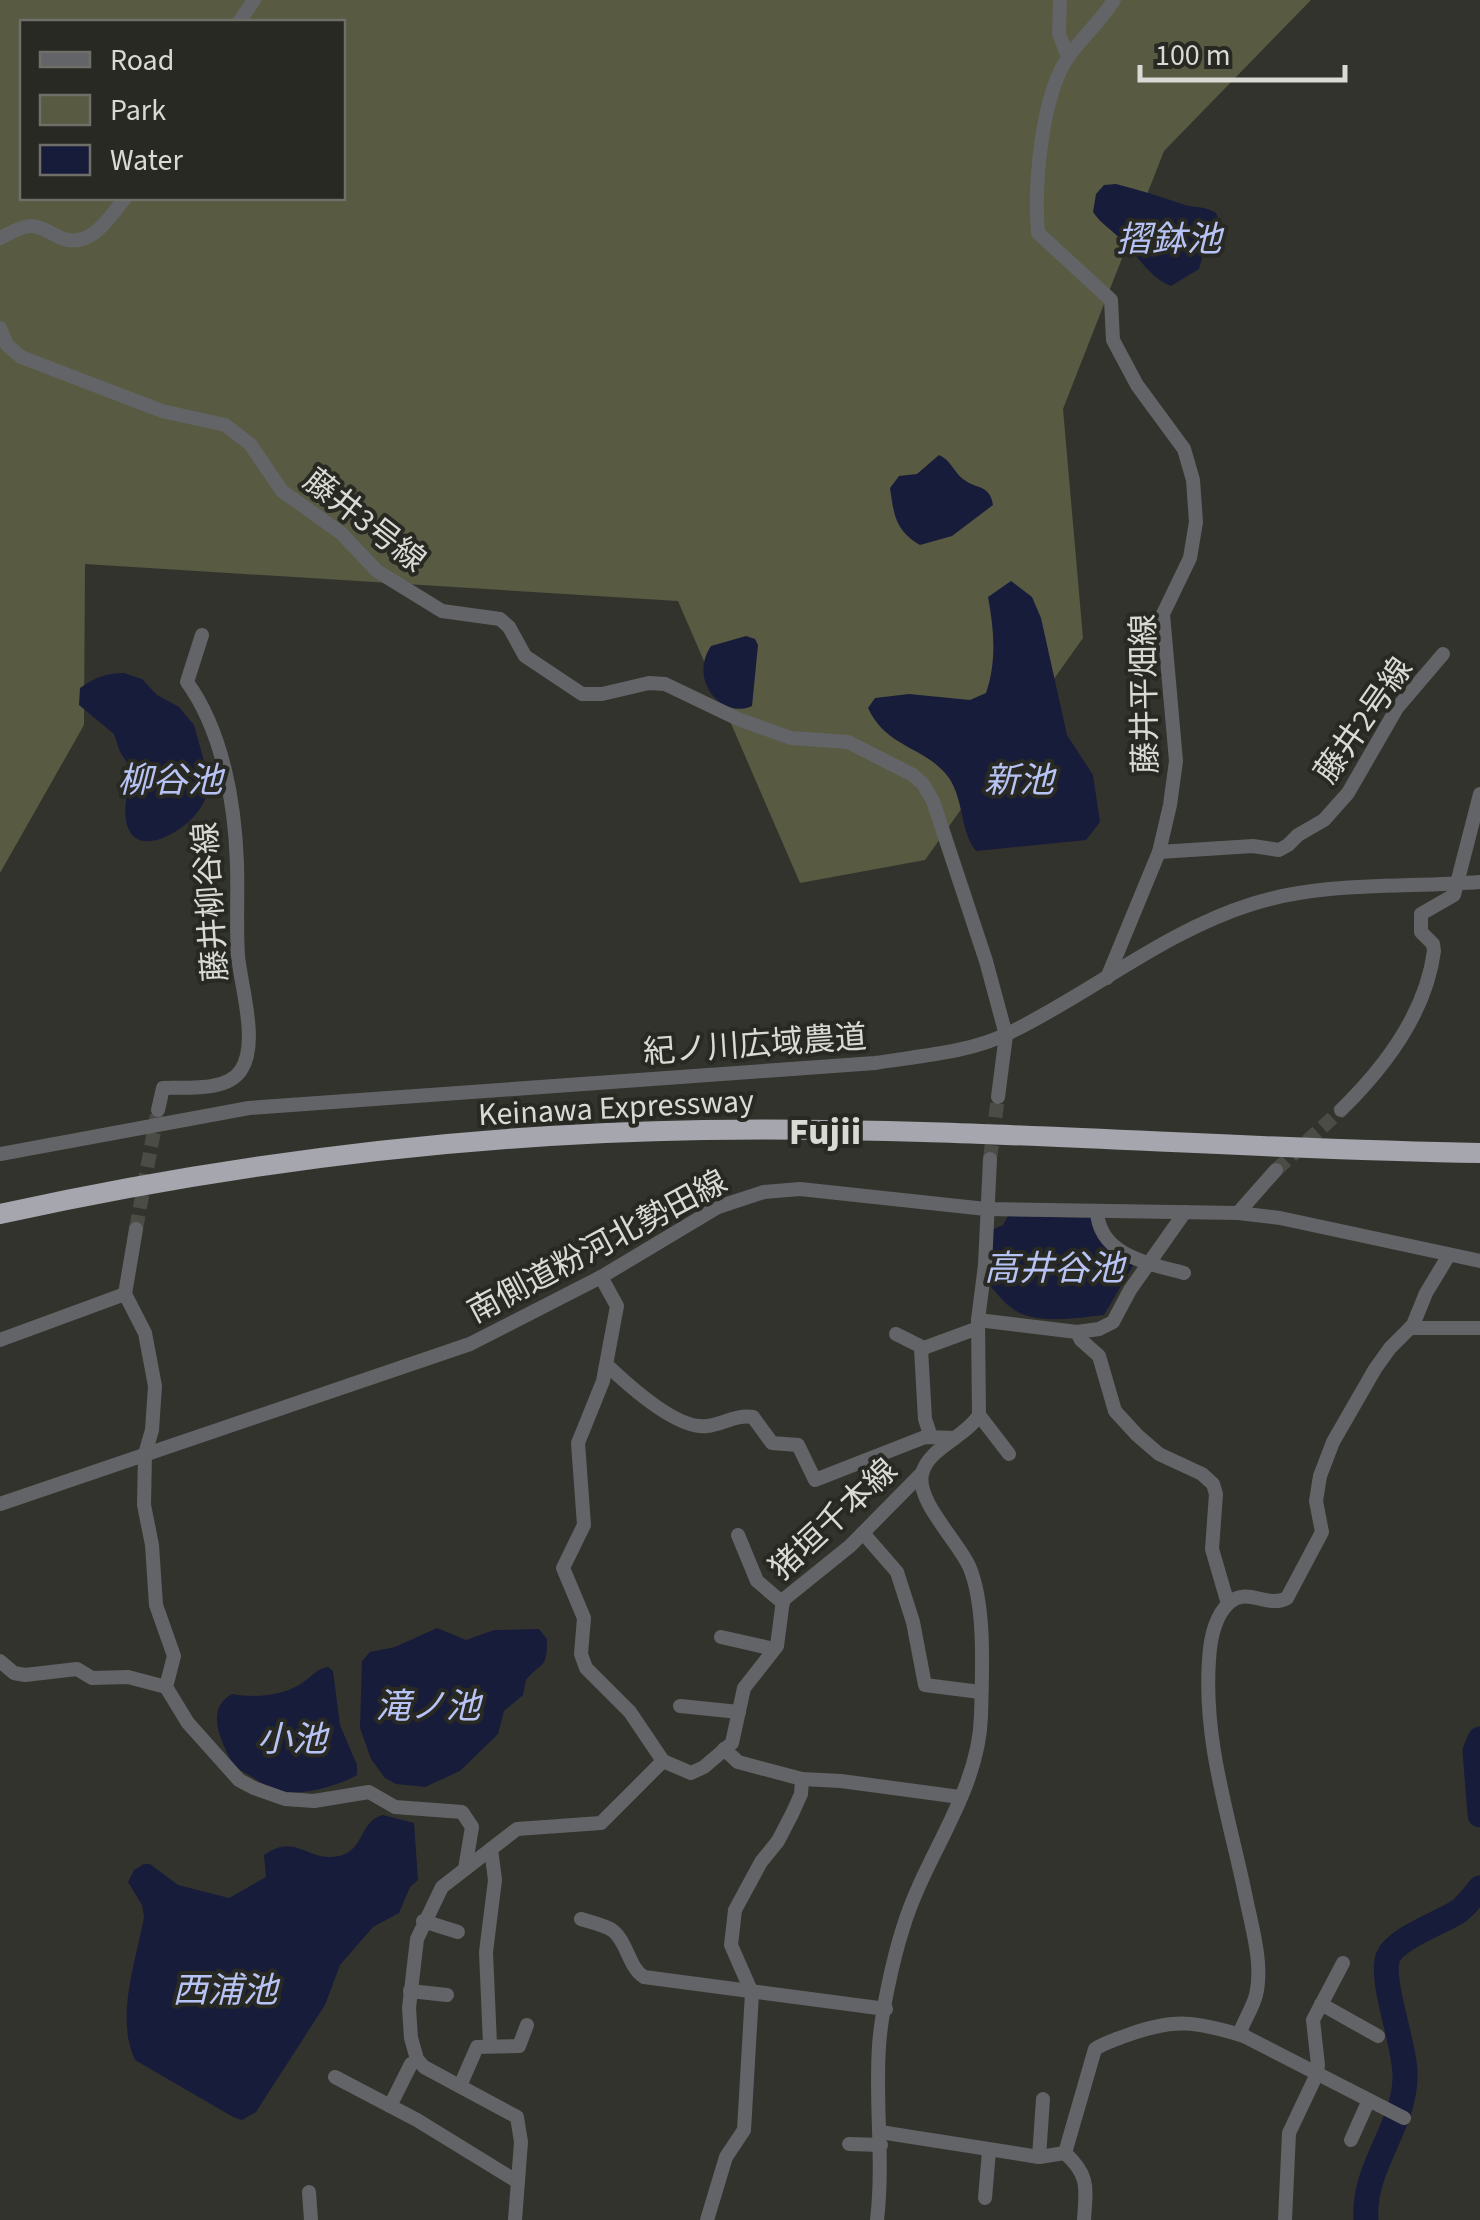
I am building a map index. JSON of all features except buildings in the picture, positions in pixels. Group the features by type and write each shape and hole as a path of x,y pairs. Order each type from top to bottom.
{"highway":[{"name":"Keinawa Expressway","path":"0,1214 178,1179 318,1158 573,1135 702,1130 966,1131 1234,1146 1480,1153"}],"street":[{"path":"1060,0 1060,34 1068,57"},
{"name":"藤井平畑線","path":"1107,978 1159,852 1174,780 1172,690 1164,614 1190,558 1196,522 1194,480 1184,449 1137,385 1113,340 1111,300 1038,233 1040,150 1054,87 1068,57 1114,0"},
{"path":"0,238 35,226 67,241 81,241 107,221 123,200"},
{"name":"藤井3号線","path":"0,328 6,345 21,357 162,411 225,424 250,444 282,490 341,533 378,572 442,611 500,619 525,656 576,691 602,694 649,683 664,684 791,738 848,742 913,775 933,802 1006,1035"},
{"name":"藤井柳谷線","path":"158,1110 163,1088 226,1084 241,1071 248,1041 238,955 237,862 230,797 214,734 187,682 202,635"},
{"name":"藤井2号線","path":"1159,852 1253,846 1279,850 1324,820 1348,793 1397,708 1443,654"},
{"path":"1174,780 1184,765"},
{"path":"1341,1110 1378,1074 1410,1020 1434,951 1433,944 1421,932 1421,914 1426,908 1448,900 1468,883 1480,794"},
{"name":"紀ノ川広域農道","path":"4,1149 248,1108 875,1064 941,1053 1006,1035 1180,932 1248,905 1286,894 1468,883"},
{"path":"998,1098 1006,1035"},
{"path":"990,1159 978,1324 979,1415 1009,1454"},
{"path":"1238,1213 1276,1170"},
{"name":"南側道粉河北勢田線","path":"0,1504 470,1344 601,1277 718,1207 764,1192 800,1189 986,1209 1238,1213 1280,1218 1480,1261"},
{"path":"1096,1210 1098,1226 1107,1242 1130,1257 1184,1273"},
{"path":"931,1438 925,1419 921,1349 978,1324 1077,1332 1113,1322 1130,1290 1185,1212"},
{"path":"136,1230 126,1294 144,1333 156,1386 152,1430 145,1454 144,1504 152,1545 156,1605 174,1656 166,1687"},
{"path":"1244,2036 1240,2030 1256,1994 1255,1940 1208,1725 1210,1641 1228,1604 1247,1596 1276,1603 1287,1598 1322,1532 1316,1501 1324,1462 1375,1368 1410,1328 1449,1255"},
{"path":"601,1277 617,1306 607,1365 578,1444 584,1525 563,1568 584,1618 581,1654 586,1668 630,1712 664,1760 691,1773 724,1749 738,1762 802,1779 960,1797"},
{"path":"0,1340 126,1294"},
{"path":"1410,1328 1480,1328"},
{"path":"1077,1332 1099,1356 1116,1411 1126,1423 1159,1454 1193,1468 1213,1484 1216,1494 1212,1549 1228,1604"},
{"path":"896,1334 924,1348"},
{"path":"607,1365 670,1417 691,1426 749,1415 758,1420"},
{"path":"753,1404 772,1443 798,1445 814,1482 931,1438 956,1438"},
{"name":"猪垣千本線","path":"724,1749 732,1743 744,1688 774,1650 783,1603 863,1533 931,1459 979,1415"},
{"path":"876,2220 882,2176 879,2042 903,1927 960,1797 978,1745 978,1596 970,1568 922,1494 922,1473"},
{"path":"863,1533 898,1572 913,1622 924,1685 980,1692"},
{"path":"738,1534 757,1581 783,1603"},
{"path":"721,1637 774,1650"},
{"path":"77,1669 79,1652"},
{"path":"0,1661 25,1675 77,1669 92,1678 128,1677 166,1687 188,1723 239,1780 254,1788 285,1798 314,1801 369,1792 395,1807 462,1812 472,1827 465,1869"},
{"path":"680,1706 740,1712"},
{"path":"515,2220 521,2128 517,2117 424,2067 418,2059 411,2038 410,1992 417,1939 442,1887 518,1829 601,1824 664,1760"},
{"path":"707,2220 726,2156 744,2130 750,1990 731,1945 735,1910 792,1814 802,1779"},
{"path":"490,2044 486,1952 496,1880 492,1849"},
{"path":"581,1919 610,1929 622,1942 638,1974 644,1977 886,2009"},
{"path":"423,1922 458,1932"},
{"path":"1285,2220 1289,2133 1316,2076 1313,2020 1342,1963"},
{"path":"410,1992 448,1995"},
{"path":"1320,2004 1378,2036"},
{"path":"1066,2153 1091,2058 1103,2044 1170,2022 1244,2036 1370,2104 1404,2118"},
{"path":"460,2086 477,2047 519,2046 528,2025"},
{"path":"390,2106 411,2064"},
{"path":"334,2077 518,2182"},
{"path":"1038,2157 1043,2098"},
{"path":"1352,2140 1370,2104"},
{"path":"850,2144 880,2139 1038,2157 1066,2153"},
{"path":"985,2198 989,2151"},
{"path":"1066,2153 1078,2164 1086,2180 1084,2220"},
{"path":"309,2192 311,2220"}],"green space":[{"path":"0,0 1311,0 1164,151 1063,409 1083,638 925,860 800,883 678,601 85,564 84,725 0,873"}],"water":[{"name":"摺鉢池","path":"1116,184 1216,213 1222,229 1207,239 1199,269 1171,286 1151,272 1100,220 1093,212 1096,194 1104,185"},
{"path":"939,455 963,479 986,490 993,505 952,536 920,545 905,534 897,521 890,488 899,476 917,474"},
{"name":"新池","path":"1011,581 1032,597 1041,618 1067,735 1093,775 1100,822 1086,840 976,851 949,778 929,759 885,732 868,708 875,698 909,694 970,700 986,693 993,645 988,597"},
{"path":"746,636 758,645 752,706 741,709 720,702 706,684 703,672 711,646"},
{"name":"柳谷池","path":"124,673 142,679 157,695 179,707 194,725 211,786 201,808 189,821 171,834 150,841 132,835 127,825 132,770 114,734 79,705 80,688 100,677"},
{"name":"高井谷池","path":"1008,1216 1091,1218 1095,1228 1134,1264 1104,1315 1033,1317 1003,1301 989,1285 992,1230 1003,1225"},
{"name":"滝ノ池","path":"437,1628 466,1640 494,1630 539,1629 547,1639 546,1656 526,1680 523,1695 504,1711 498,1734 460,1771 425,1787 396,1784 385,1778 371,1759 360,1728 362,1661 370,1652 395,1647"},
{"name":"小池","path":"328,1667 333,1671 340,1725 357,1765 357,1775 327,1787 291,1792 271,1788 235,1768 218,1729 218,1710 223,1701 232,1694 283,1692"},
{"name":"西浦池","path":"383,1815 414,1823 418,1880 410,1887 399,1913 373,1927 340,1965 325,2005 256,2112 242,2120 233,2117 135,2060 129,2044 127,2008 144,1917 142,1905 128,1882 134,1870 150,1864 178,1885 229,1898 266,1877 264,1855 285,1846 318,1856 339,1856 353,1848 370,1823"}],"waterway":[{"path":"1480,1739 1475,1751 1480,1815"},
{"path":"1366,2220 1370,2183 1398,2115 1405,2079 1387,1982 1388,1957 1409,1937 1459,1911 1480,1888"}],"tunnel":[{"path":"990,1159 998,1097"},
{"path":"1276,1170 1341,1110"},
{"path":"136,1229 157,1115"}],"district":[{"name":"Fujii","path":"825,1131"}]}
